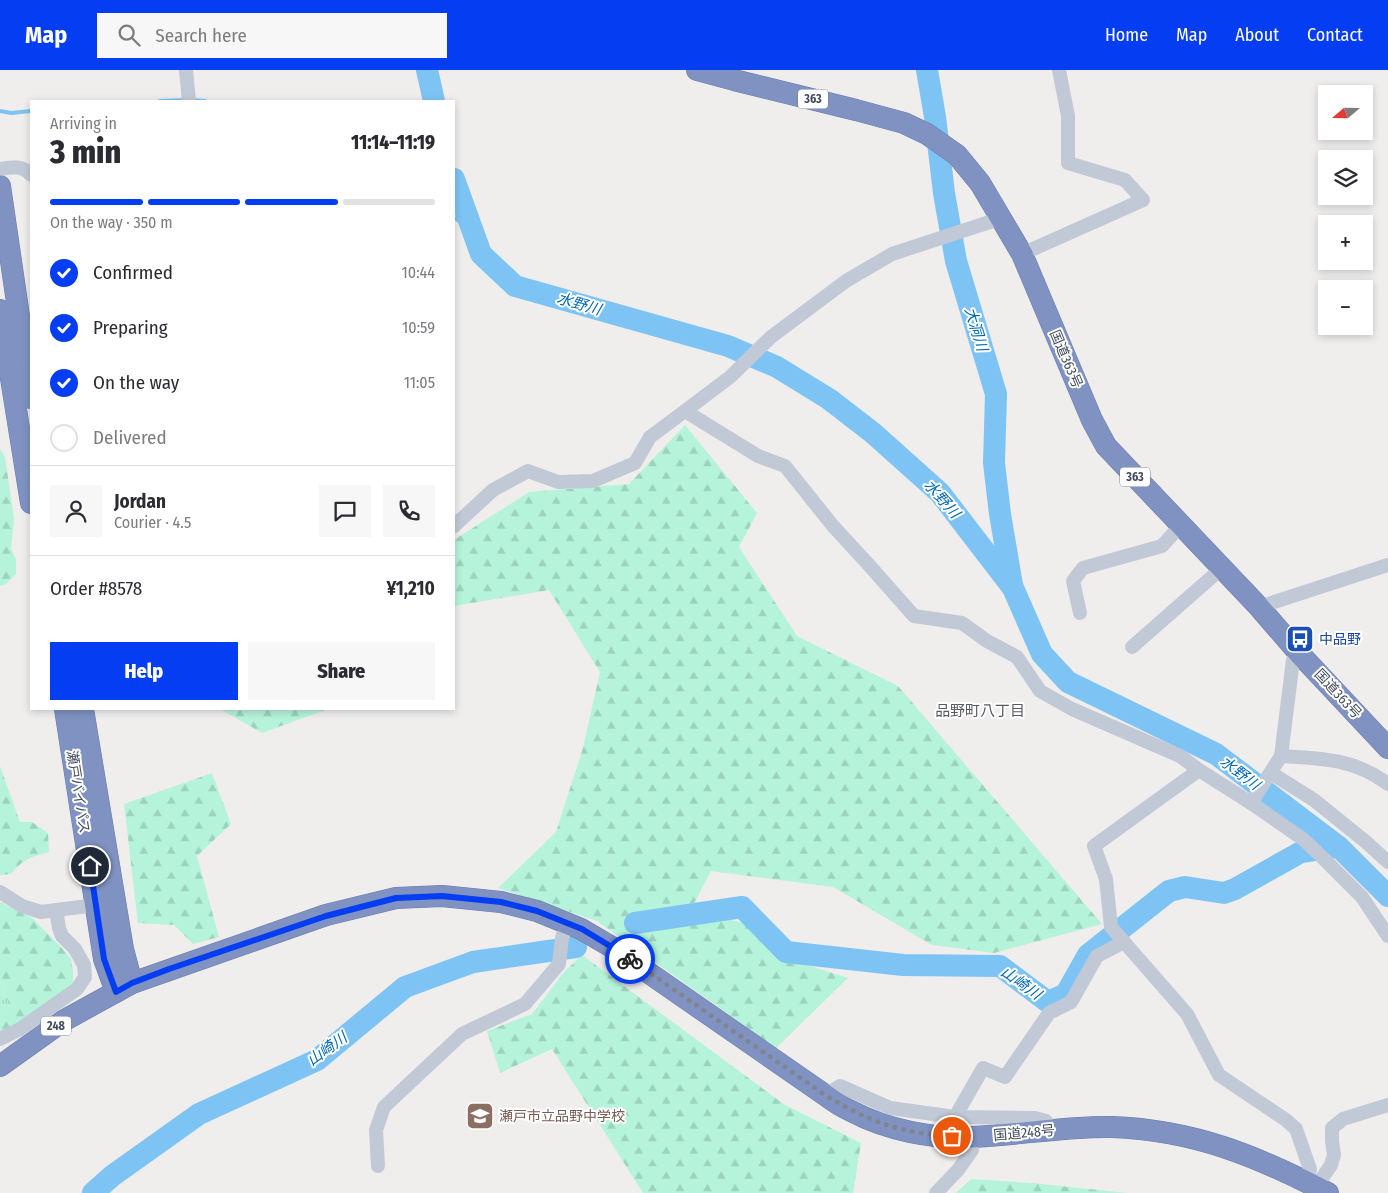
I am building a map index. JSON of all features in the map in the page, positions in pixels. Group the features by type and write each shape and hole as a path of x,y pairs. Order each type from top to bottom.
{"highway":[{"name":"国道363号","path":"698,70 904,123 927,134 957,155 980,183 1022,254 1092,420 1106,446 1259,607 1388,748"},
{"path":"0,186 30,391"},
{"path":"0,310 30,497"},
{"name":"瀬戸バイパス","path":"65,710 104,959 124,988"},
{"name":"瀬戸バイパス","path":"83,710 123,949 124,988"},
{"name":"国道248号","path":"0,1066 63,1021 124,988 326,916 396,898 442,896 501,902 537,911 564,930 582,929 610,946 825,1095 851,1111 884,1126 933,1136 971,1137 1111,1127 1176,1134 1234,1149 1317,1187"}],"street":[{"path":"186,70 188,95"},
{"path":"1022,254 1143,200 1125,180 1068,163 1068,116 1059,70"},
{"path":"0,169 24,168 30,174"},
{"path":"455,525 493,490 528,471 558,482 593,481 635,463 650,437 730,376 772,337 854,276 892,254 1002,218"},
{"path":"685,411 758,456 785,466 832,526 914,616 962,623 987,641 1017,657 1040,691 1072,709 1180,756 1251,803 1303,839 1322,857 1362,897 1388,936"},
{"path":"1080,613 1073,581 1083,568 1162,546 1181,525"},
{"path":"1259,607 1388,565"},
{"path":"1132,647 1222,568"},
{"path":"1251,803 1281,756 1293,660 1297,650"},
{"path":"1281,756 1319,758 1350,764 1374,774 1388,784"},
{"path":"1199,770 1094,846 1106,879 1111,926 1187,1014 1219,1075 1286,1120 1296,1129 1317,1187"},
{"path":"1271,773 1314,800 1388,862"},
{"path":"0,892 22,906 41,912 96,906"},
{"path":"0,1038 20,1029 78,989 85,977 84,965 76,948 62,936 56,910"},
{"path":"378,1166 376,1130 384,1106 462,1034 525,1004 559,964 564,930"},
{"path":"955,1117 984,1068 1005,1077 1049,1013 1072,1002 1097,956 1124,942"},
{"path":"825,1095 840,1086 890,1108 955,1117 1035,1118 1046,1121 1050,1130"},
{"path":"1317,1187 1331,1165 1334,1155 1332,1128 1343,1119 1388,1105"},
{"path":"936,1193 958,1170 972,1150 971,1137"}],"green space":[{"path":"685,425 757,513 739,547 797,636 898,686 1102,924 994,953 932,945 833,887 711,871 689,913 747,923 788,959 848,978 776,1048 597,921 498,888 556,832 583,748 600,672 549,590 455,606 455,539 529,492 629,484"},
{"path":"0,449 5,457 14,518 11,549 16,559 16,574 6,584 0,586"},
{"path":"222,710 325,710 262,733"},
{"path":"0,766 20,822 32,822 48,833 49,852 28,859 11,874 0,875"},
{"path":"212,773 231,824 197,856 219,937 193,944 174,925 138,923 124,804"},
{"path":"0,902 32,918 61,947 71,959 73,985 0,1035 0,1013 9,1006 0,980"},
{"path":"582,955 785,1105 861,1143 853,1193 643,1193 552,1049 500,1073 487,1031 532,1014 565,971"},
{"path":"0,980 9,1006 0,1013"},
{"path":"971,1179 1032,1183 1127,1193 956,1193"}],"waterway":[{"name":"水野川","path":"427,70 434,100"},
{"name":"大洞川","path":"927,70 944,193 956,261 996,394 994,463 1000,514 1012,585"},
{"path":"0,111 11,113 30,111"},
{"name":"水野川","path":"455,182 481,254 515,286 728,346 777,367 829,399 873,433 940,493 1013,588 1042,654 1068,682 1216,754 1339,847 1388,896"},
{"path":"455,219 471,227"},
{"name":"山崎川","path":"635,923 742,907 786,952 903,965 1000,966 1048,1002 1066,994 1088,955 1169,891 1185,887 1224,893 1235,889 1301,852 1335,847"},
{"name":"山崎川","path":"93,1193 112,1176 199,1114 317,1060 405,987 473,962 576,947"}],"way so far":[{"path":"630,959 825,1095 851,1111 884,1126 933,1136 952,1136"}],"place":[{"name":"中品野","path":"1300,639"},
{"name":"瀬戸市立品野中学校","path":"480,1116"}],"district":[{"name":"品野町八丁目","path":"980,711"}],"route":[{"path":"90,866 104,959 116,992 132,983 169,969 326,916 396,898 442,896 501,902 537,911 582,929 630,959"}]}
